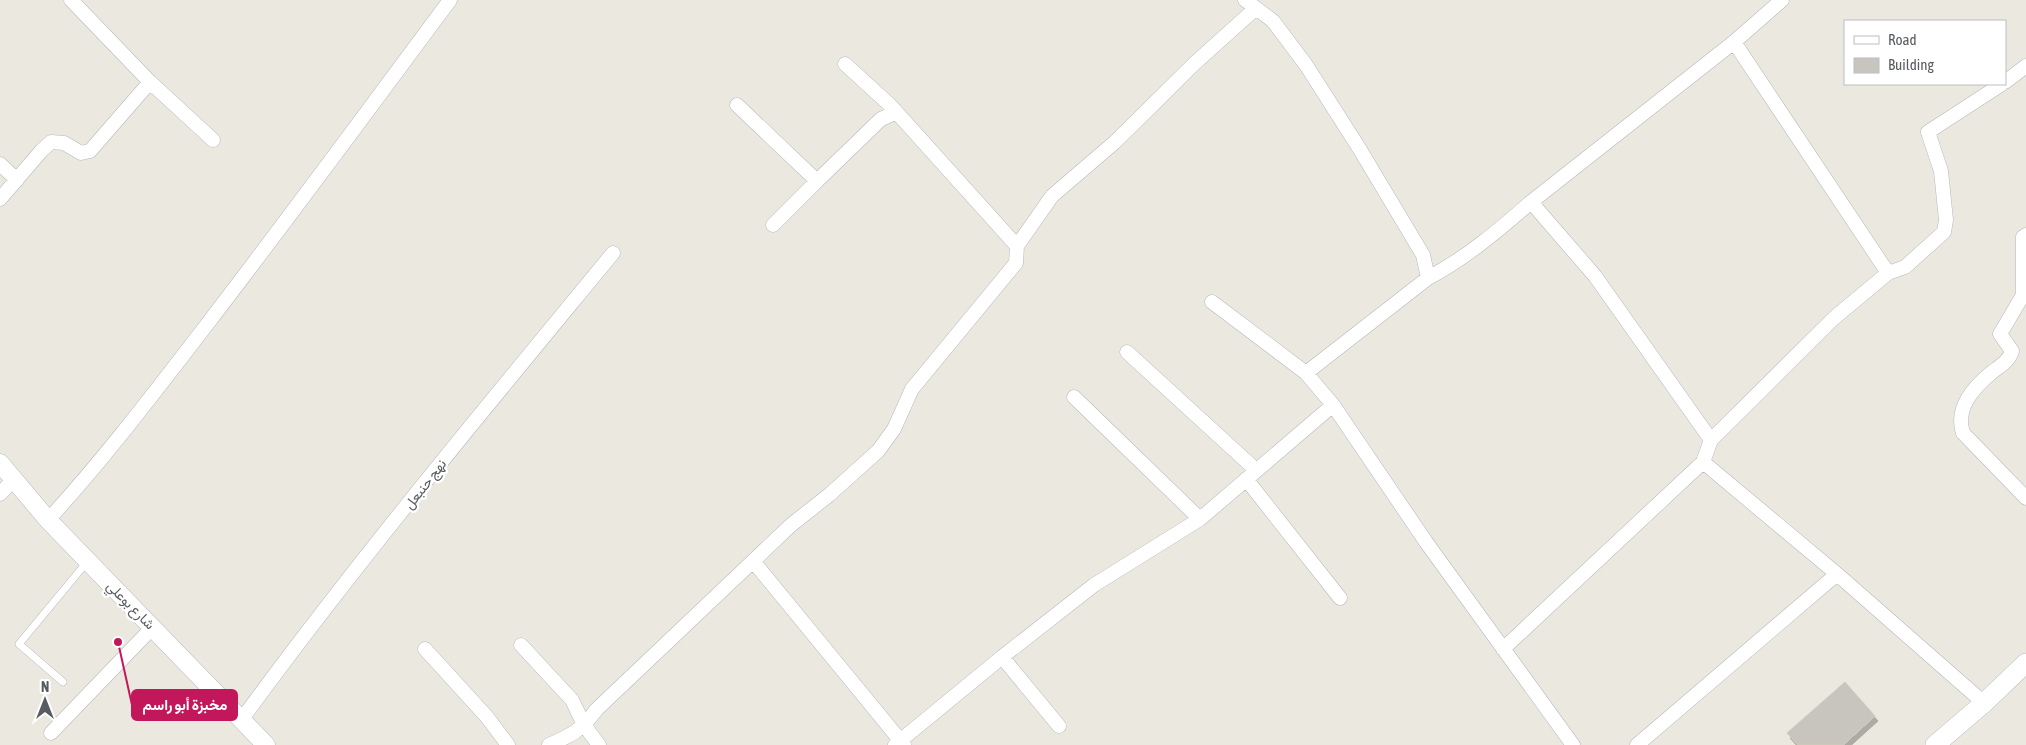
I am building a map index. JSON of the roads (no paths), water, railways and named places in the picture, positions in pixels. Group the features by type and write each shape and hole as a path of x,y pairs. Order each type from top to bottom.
{"main road":[{"path":"1935,745 2026,663"}],"street":[{"path":"72,0 150,82 213,140"},
{"path":"48,520 89,476 162,383 450,0"},
{"path":"1306,373 1428,278 1446,269 1485,241 1531,202 1734,42 1782,0"},
{"path":"549,745 574,734 597,709 791,525 829,496 878,451 894,429 912,389 1016,263 1017,246 1052,196 1114,142 1195,63 1250,5 1273,21 1306,65 1359,148 1423,255 1428,278"},
{"path":"1734,42 1888,272"},
{"path":"845,64 890,105 895,113 1017,246"},
{"path":"2006,81 2026,66"},
{"path":"0,199 51,142 64,143 80,153 90,151 150,82"},
{"path":"1503,649 1703,462 1712,440 1834,318 1888,272 1905,267 1944,232 1946,220 1941,171 1928,132 2000,85"},
{"path":"737,105 817,181"},
{"path":"773,225 881,119 895,113"},
{"path":"0,164 17,180"},
{"path":"1531,202 1595,276 1712,440"},
{"path":"2026,235 2023,237 2023,295 2000,334 2012,350 2009,359 1983,380 1964,402 1960,422 1963,433 2026,498"},
{"name":"نهج حنبعل","path":"242,719 283,663 438,466 613,253"},
{"path":"1212,302 1306,373 1333,405 1426,542 1573,745"},
{"path":"1127,352 1256,470"},
{"path":"1074,397 1200,519"},
{"path":"753,561 900,744 1002,657 1094,585 1200,519 1333,405"},
{"path":"1703,462 1837,574 1984,702"},
{"name":"شارع بوعلي","path":"0,463 48,520 242,719 259,743"},
{"path":"1246,479 1340,598"},
{"path":"0,494 13,480"},
{"path":"1638,745 1837,574"},
{"path":"51,733 153,627"},
{"path":"521,645 572,700 584,725 599,745"},
{"path":"426,649 508,745"},
{"path":"1002,657 1059,726"}],"lane":[{"path":"63,682 19,644 87,561"}],"place":[{"name":"مخبزة أبو راسم","path":"118,642"}]}
